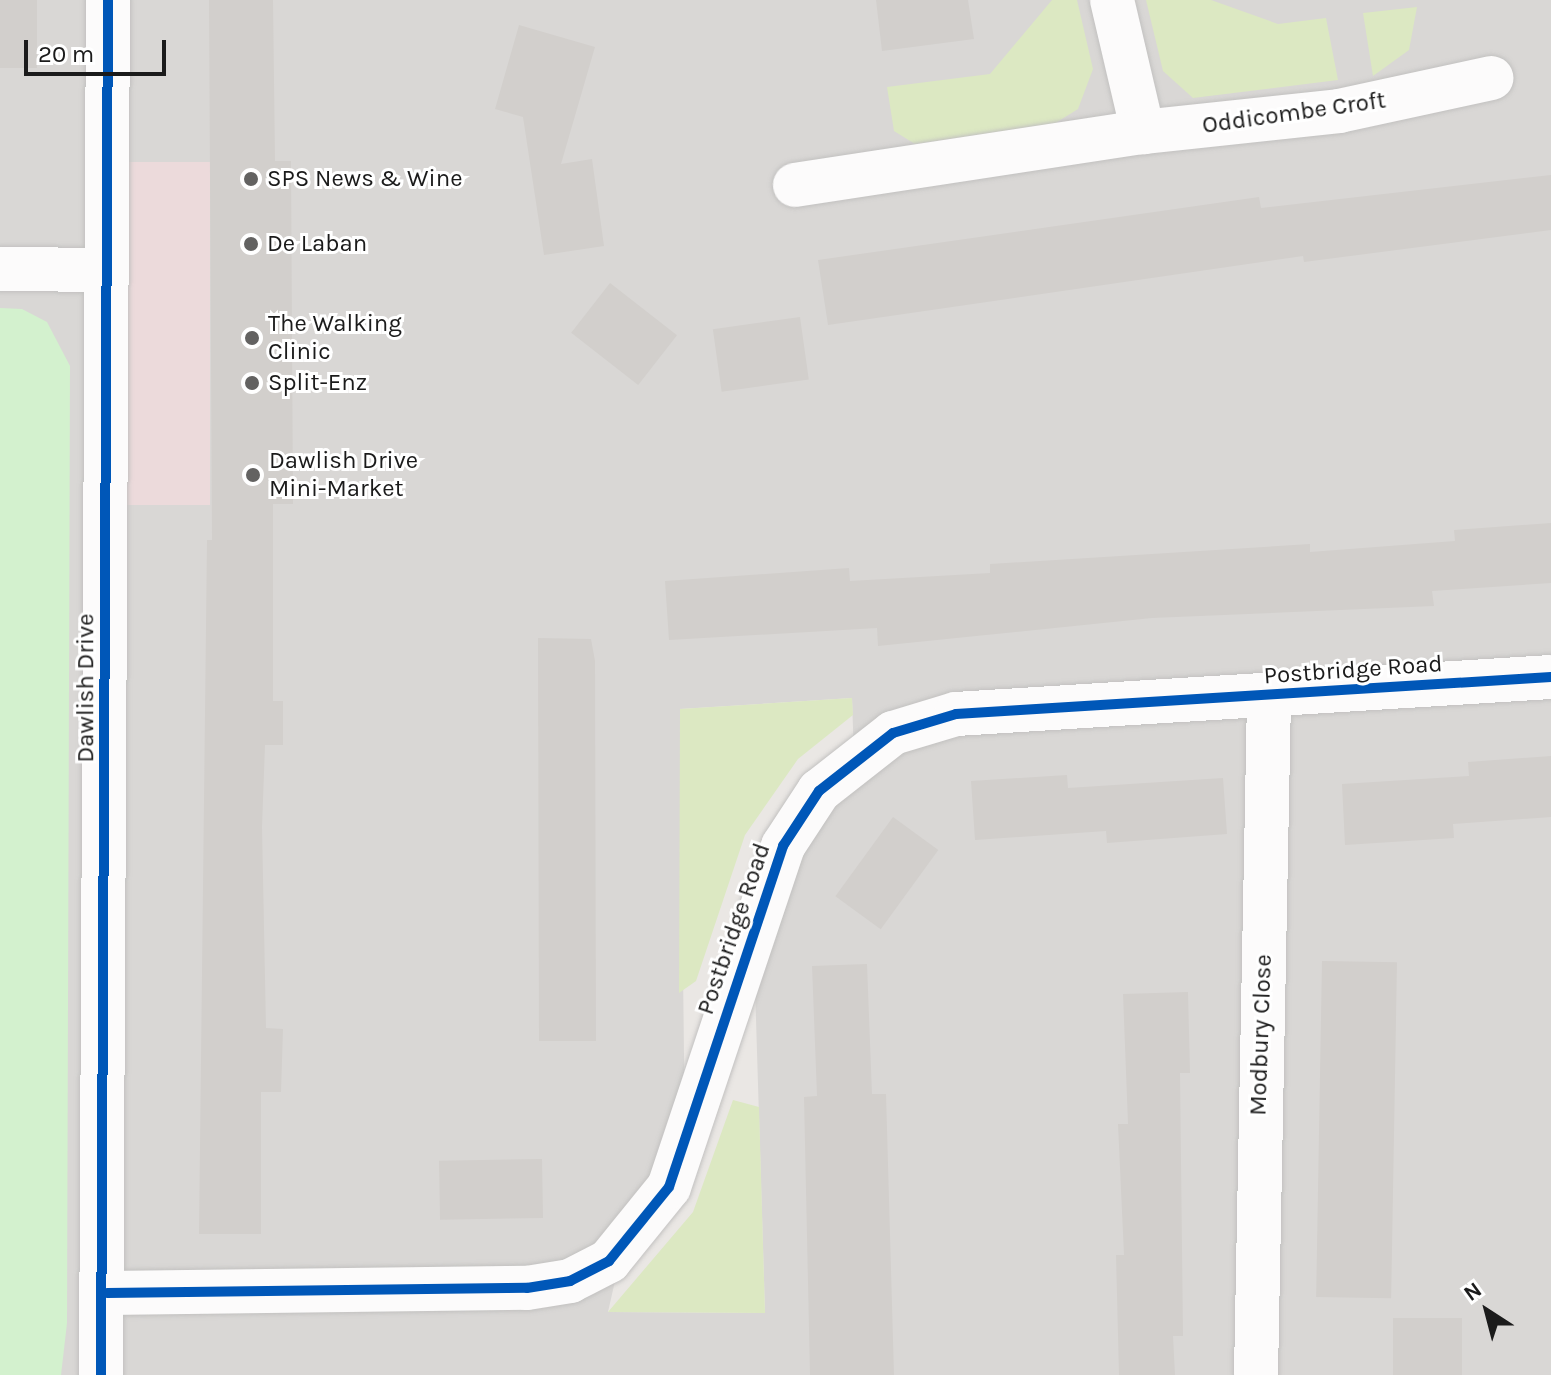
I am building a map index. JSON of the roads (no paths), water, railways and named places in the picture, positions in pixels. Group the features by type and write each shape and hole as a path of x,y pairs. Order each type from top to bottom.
{"street":[{"name":"Dawlish Drive","path":"101,1375 107,1293 108,0"},
{"path":"1112,0 1143,132"},
{"name":"Oddicombe Croft","path":"795,185 1143,132 1339,111 1491,78"},
{"path":"0,269 107,270"},
{"name":"Postbridge Road","path":"107,1293 496,1289 548,1286 591,1271 629,1243 669,1187 763,892 793,826 836,774 873,744 937,717 1551,677"},
{"name":"Modbury Close","path":"1256,1375 1269,695"}],"place":[{"name":"SPS News & Wine","path":"251,179"},
{"name":"De Laban","path":"251,244"},
{"name":"The Walking Clinic","path":"252,338"},
{"name":"Split-Enz","path":"252,383"},
{"name":"Dawlish Drive Mini-Market","path":"253,475"}]}
